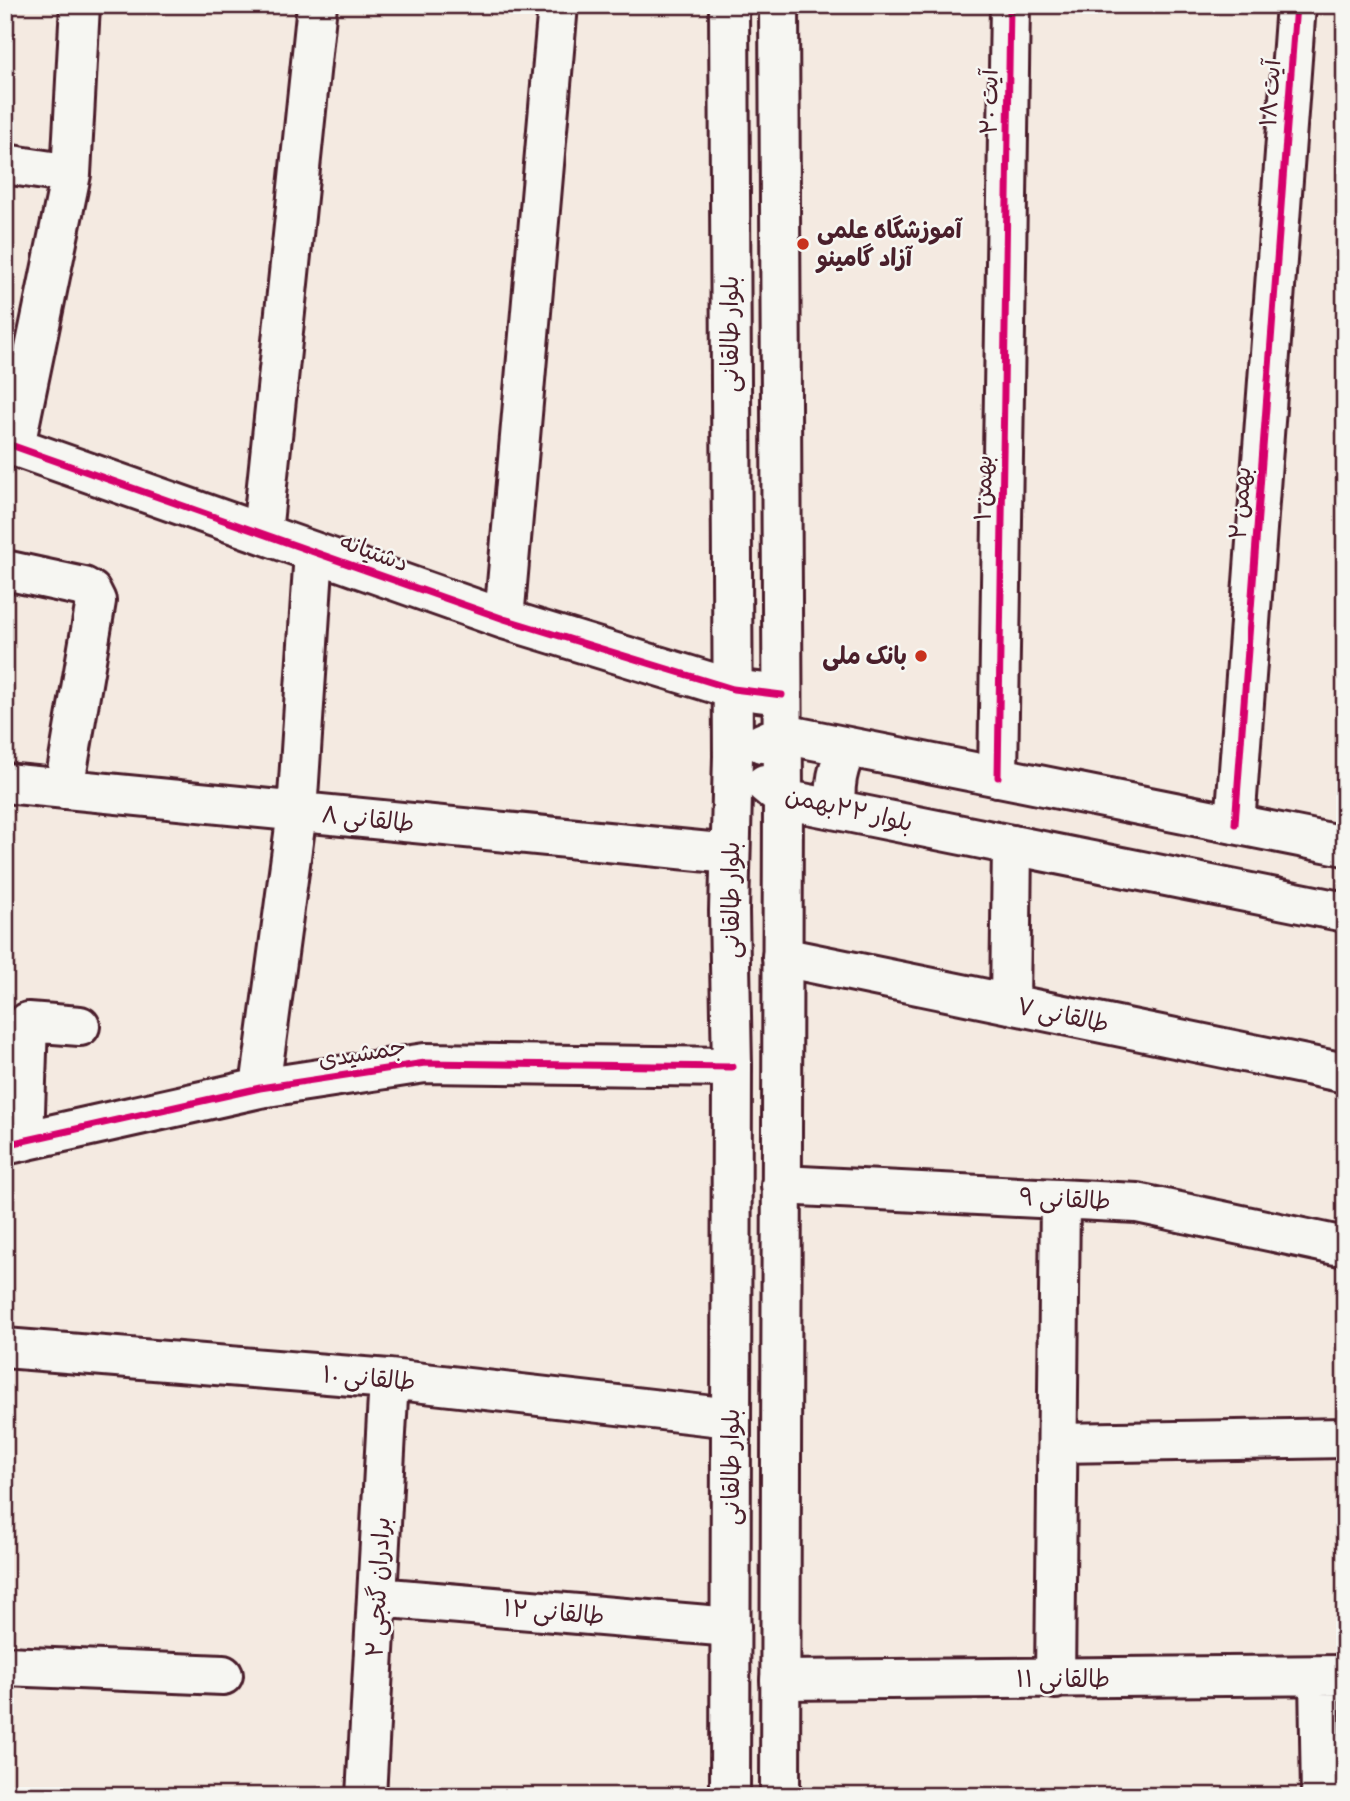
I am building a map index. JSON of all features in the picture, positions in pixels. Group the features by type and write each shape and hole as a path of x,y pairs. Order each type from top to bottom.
{"street":[{"path":"10,444 71,174 79,5"},
{"path":"262,533 317,5"},
{"path":"504,619 558,5"},
{"name":"بلوار طالقانی","path":"729,5 733,689 729,911 732,1067 730,1796"},
{"name":"بلوار طالقانی","path":"779,5 783,734 780,1796"},
{"name":"آیت ۲۰","path":"1007,200 1010,5"},
{"name":"آیت ۱۸","path":"1283,184 1296,5"},
{"path":"5,164 71,174"},
{"name":"بهمن ۲","path":"1235,824 1283,184"},
{"name":"بهمن ۱","path":"998,777 1007,200"},
{"name":"دشتیانه","path":"10,444 504,619 733,689 782,695"},
{"path":"731,502 742,511 753,513 768,512 781,500"},
{"path":"260,1088 297,812 314,552"},
{"path":"5,570 84,587 92,591 96,601 64,789"},
{"path":"733,756 783,734 1345,846"},
{"path":"836,810 834,788 838,766 848,747"},
{"name":"بلوار ۲۲بهمن","path":"733,756 783,799 1345,912"},
{"name":"طالقانی ۸","path":"5,783 730,854"},
{"path":"1010,1004 1012,845"},
{"path":"729,911 738,900 752,895 769,897 782,907"},
{"name":"طالقانی ۷","path":"782,957 1345,1073"},
{"path":"14,1143 28,1021 80,1026"},
{"name":"جمشیدی","path":"14,1143 260,1088 425,1063 732,1067"},
{"name":"طالقانی ۹","path":"781,1185 1137,1203 1345,1247"},
{"path":"1055,1679 1060,1199"},
{"name":"طالقانی ۱۰","path":"5,1348 389,1379 731,1418"},
{"name":"برادران گنجی ۲","path":"366,1796 389,1379"},
{"path":"1058,1443 1345,1438"},
{"name":"طالقانی ۱۲","path":"377,1597 731,1627"},
{"path":"5,1666 223,1675"},
{"path":"1321,1796 1332,1676"},
{"name":"طالقانی ۱۱","path":"780,1680 1332,1676"}],"cycle path":[{"path":"998,777 1010,5"},
{"path":"1235,824 1296,5"},
{"path":"5,443 504,619 733,689 782,695"},
{"path":"5,1145 260,1088 425,1063 732,1067"}],"place":[{"name":"آموزشگاه علمی آزاد گامینو","path":"803,244"},
{"name":"بانک ملی","path":"921,656"}]}
